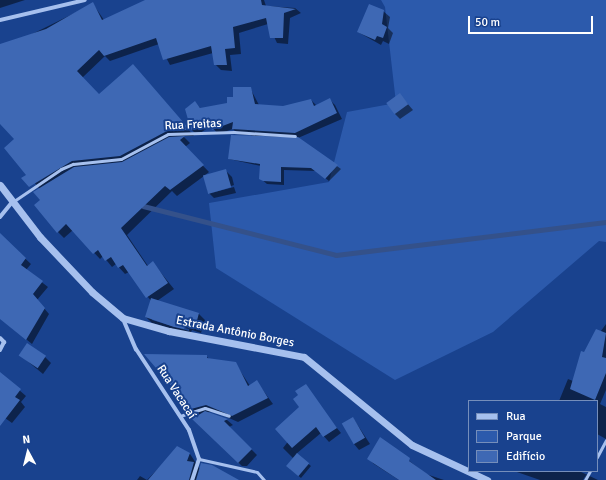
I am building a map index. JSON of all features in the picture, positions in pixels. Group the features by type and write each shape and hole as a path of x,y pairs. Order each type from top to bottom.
{"street":[{"path":"0,20 85,0"},
{"name":"Estrada Antônio Borges","path":"0,185 40,237 92,292 123,318 169,331 304,357 412,445 468,471"},
{"path":"0,217 13,202"},
{"name":"Rua Vacacaí","path":"123,318 136,349 180,416 199,459"},
{"path":"0,338 4,342 0,350"},
{"path":"192,480 199,459"},
{"name":"Estrada Antônio Borges","path":"471,472 488,480"}],"lane":[{"name":"Rua Freitas","path":"13,202 61,169 73,164 121,160 168,134 234,132 295,136"},
{"path":"180,416 206,408 229,416"},
{"path":"598,455 606,440"},
{"path":"199,459 257,472 264,480"}],"green space":[{"path":"381,0 606,0 606,242 599,241 493,332 395,380 216,268 209,203 329,182 347,112 396,103 385,7"}],"building":[{"path":"145,0 261,0 262,5 296,9 284,13 283,38 270,38 266,18 233,27 235,48 225,49 227,65 214,65 211,46 163,60 156,38 104,56 99,50 77,71 99,94 133,64 190,130 167,131 120,156 72,161 29,187 21,178 26,175 4,148 14,139 0,124 0,44 46,29 93,2 102,20"},
{"path":"369,4 384,10 382,24 387,27 383,38 377,36 375,40 357,32"},
{"path":"233,87 251,87 255,104 283,106 311,99 314,106 330,98 337,113 295,133 232,129 233,122 212,130 207,121 191,130 185,109 195,101 200,108 227,103 227,97 233,97"},
{"path":"400,93 408,104 394,114 386,103"},
{"path":"231,135 298,137 338,165 325,179 311,168 281,167 281,182 263,181 259,179 260,164 228,159"},
{"path":"185,136 180,140 204,165 170,190 165,186 121,228 147,266 153,261 168,283 146,298 123,265 118,268 111,257 105,261 98,250 93,254 66,224 57,233 34,205 40,200 33,192 74,167 122,162 169,137"},
{"path":"226,169 231,187 208,194 203,176"},
{"path":"0,233 26,258 21,265 43,281 33,294 45,308 26,340 0,319"},
{"path":"151,298 199,313 195,328 186,325 184,329 174,327 145,317"},
{"path":"596,329 606,333 602,357 606,358 606,373 595,400 570,389 581,351 584,352"},
{"path":"27,343 46,356 38,368 19,355"},
{"path":"144,354 207,355 207,358 236,362 248,386 257,380 268,398 232,416 206,405 191,409"},
{"path":"0,372 21,389 15,397 20,400 0,426"},
{"path":"306,384 337,428 323,437 316,427 292,448 275,429 299,407 293,399 298,395 295,391"},
{"path":"205,411 228,419 224,421 252,449 238,463 192,419"},
{"path":"353,417 365,438 354,444 342,424"},
{"path":"380,437 410,458 409,461 436,480 399,480 367,459"},
{"path":"177,446 190,453 187,461 194,462 189,480 148,480"},
{"path":"297,453 309,463 298,476 286,466"},
{"path":"201,463 212,465 239,480 196,480"}],"waterway":[{"path":"143,206 336,255 606,222"}]}
